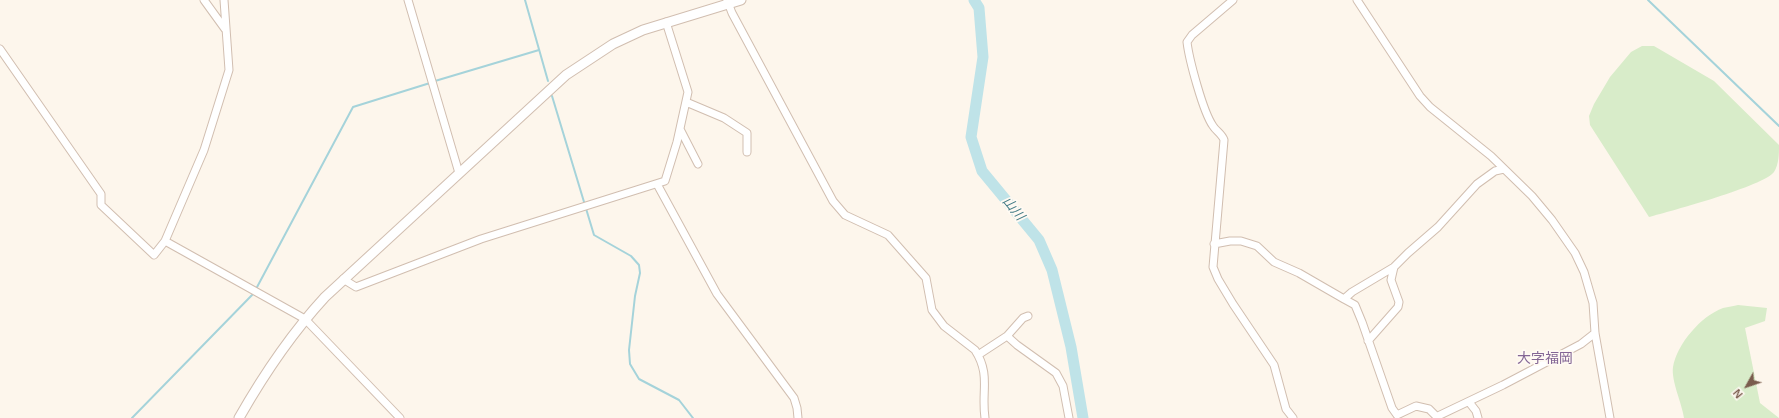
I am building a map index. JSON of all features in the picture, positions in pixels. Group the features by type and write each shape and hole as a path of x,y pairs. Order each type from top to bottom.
{"street":[{"path":"204,0 225,30"},
{"path":"0,49 101,194 101,205 154,256 165,241 204,150 229,70 224,0"},
{"path":"408,0 459,173"},
{"path":"239,418 278,354 305,319 342,279 566,75 613,44 666,22 728,2 741,0"},
{"path":"1233,0 1192,35 1187,42 1188,52 1204,104 1212,125 1223,136 1224,140 1214,244 1214,273 1274,365 1286,410 1293,418"},
{"path":"1357,0 1420,96 1430,107 1455,126 1504,169 1552,220 1575,253 1584,272 1593,303 1595,333 1610,418"},
{"path":"728,2 732,13 833,201 845,215 888,235 926,278 932,310 944,326 975,350 985,375 983,405 985,418"},
{"path":"342,279 356,287 481,239 665,181 680,130 688,92 666,22"},
{"path":"686,102 724,118 747,133 747,152"},
{"path":"680,130 698,164"},
{"path":"1344,299 1352,292 1394,267 1438,227 1477,184 1495,171 1504,169"},
{"path":"657,184 717,294 794,398 798,418"},
{"path":"165,241 305,319 400,418"},
{"path":"1214,244 1230,241 1241,241 1257,246 1274,262 1299,273 1355,305 1395,416 1416,406 1429,410 1438,417 1581,344 1595,333"},
{"path":"1368,341 1398,306 1399,302 1391,280 1394,267"},
{"path":"978,355 1007,336 1022,318 1028,316"},
{"path":"1007,336 1056,373 1063,386 1069,418"},
{"path":"1470,402 1476,411 1478,418"}],"green space":[{"path":"1642,46 1654,46 1714,81 1779,145 1778,162 1774,172 1767,178 1736,191 1649,217 1590,125 1589,116 1594,104 1610,77 1631,52"},
{"path":"1738,305 1767,308 1765,321 1745,328 1760,403 1779,418 1684,418 1673,373 1675,358 1679,349 1691,332 1706,317 1723,308"}],"waterway":[{"path":"525,0 548,81"},
{"name":"山川","path":"974,0 979,8 983,57 971,137 982,171 1039,240 1052,270 1071,347 1083,418"},
{"path":"1648,0 1779,126"},
{"path":"435,81 539,50"},
{"path":"256,289 353,107 430,83"},
{"path":"552,96 594,235 631,256 639,265 640,273 635,296 629,350 630,364 639,379 679,400 693,418"},
{"path":"132,418 254,293"}],"district":[{"name":"大字福岡","path":"1545,359"}]}
